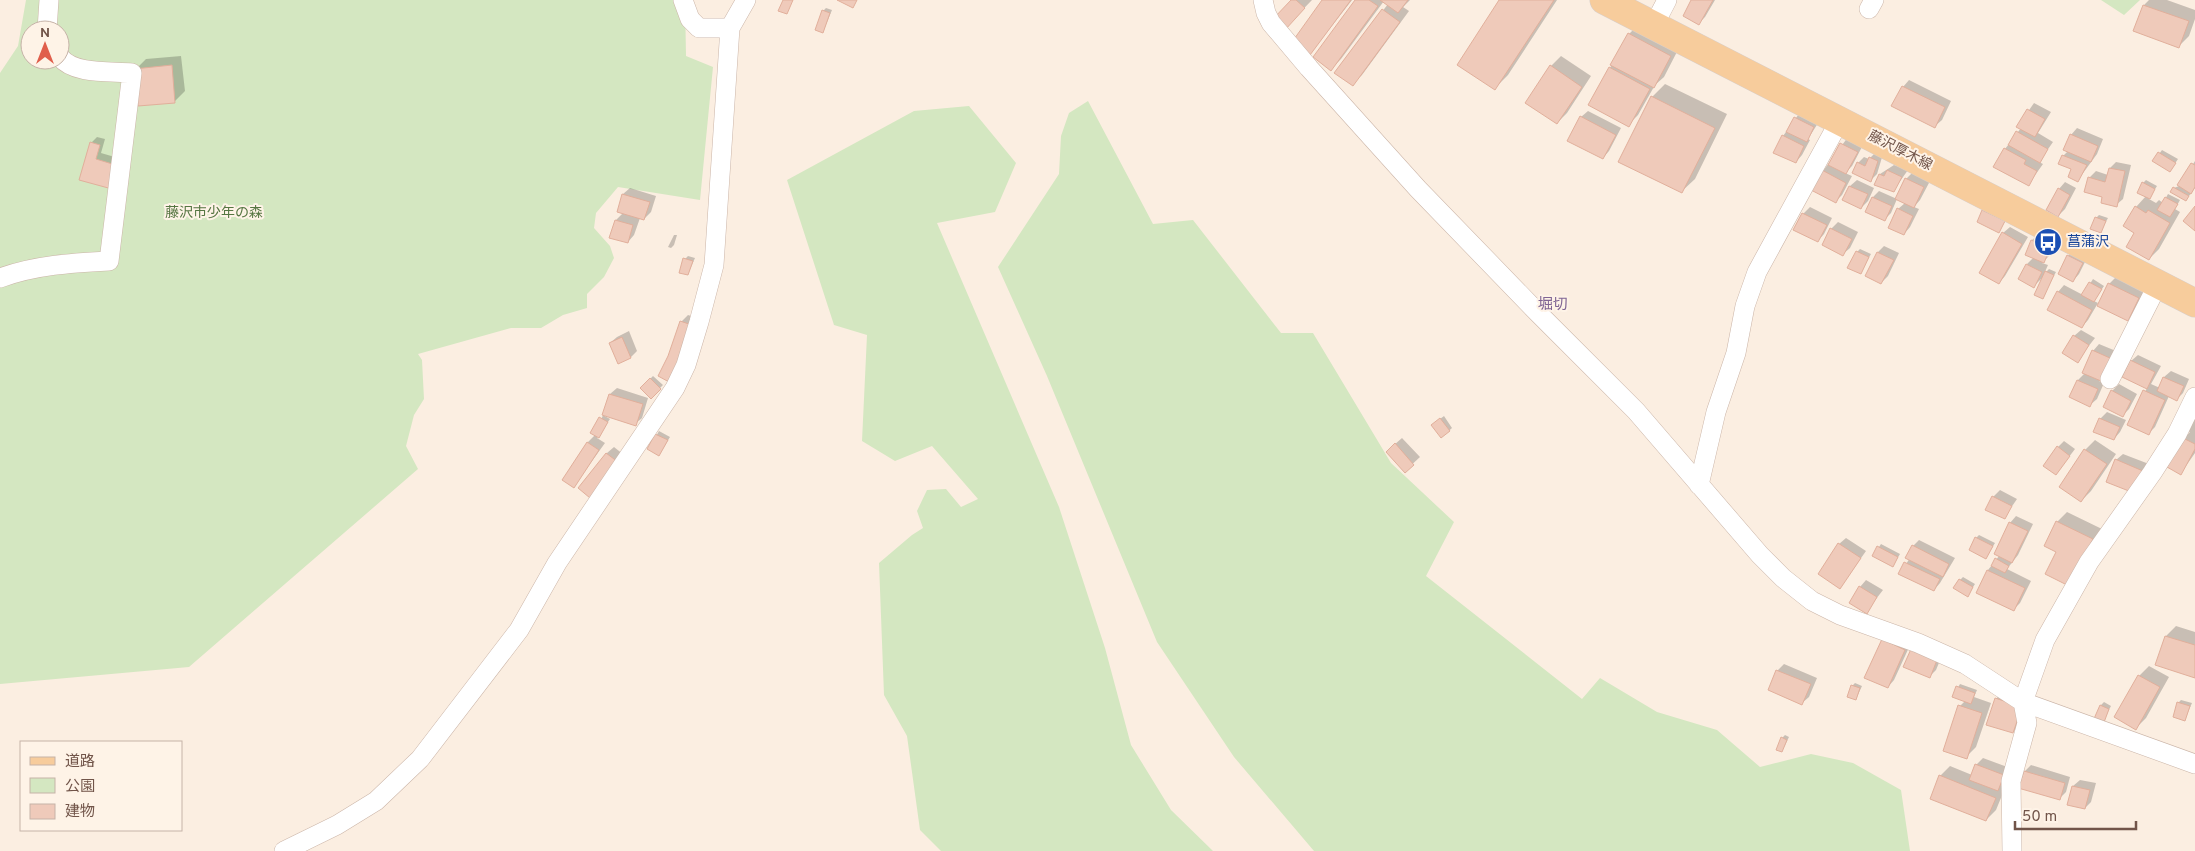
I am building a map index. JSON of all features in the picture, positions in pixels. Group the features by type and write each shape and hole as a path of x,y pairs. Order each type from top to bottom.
{"main road":[{"name":"藤沢厚木線","path":"1604,0 2195,303"}],"street":[{"path":"48,20 49,0"},
{"path":"683,0 690,18 699,28 730,28"},
{"path":"286,851 337,825 376,801 420,759 519,630 557,563 675,388 686,365 714,265 730,28 746,0"},
{"path":"1263,0 1271,23 1424,196 1636,411 1760,555 1812,601 1840,615 1965,664 2023,702 2195,764"},
{"path":"1654,25 1667,0"},
{"path":"0,278 18,271 62,264 109,260 132,73 86,69 70,64"},
{"path":"1699,485 1716,412 1736,353 1745,306 1757,272 1840,120"},
{"path":"2110,379 2158,284"},
{"path":"2012,851 2011,781 2027,723 2023,702 2045,640 2070,595 2108,534 2152,473 2177,434 2195,397"}],"green space":[{"name":"藤沢市少年の森","path":"26,0 685,0 686,56 713,67 700,200 618,187 596,213 594,228 610,246 614,258 604,277 587,294 587,308 563,315 541,328 511,328 418,354 422,360 424,399 414,415 406,446 418,469 189,667 0,684 0,73 18,46 20,34 20,70 70,70 70,20 23,20"},
{"path":"2101,0 2140,0 2124,15"},
{"path":"1088,101 1153,224 1193,220 1281,333 1313,333 1391,463 1454,522 1426,576 1582,699 1600,678 1657,712 1717,730 1760,767 1811,754 1853,763 1901,790 1910,851 1314,851 1234,757 1157,642 1047,376 998,267 1059,174 1061,136 1069,113"},
{"path":"969,106 1016,163 995,212 937,223 1059,507 1105,648 1131,745 1171,810 1213,851 941,851 920,830 907,736 884,695 879,563 923,528 917,511 927,490 946,489 961,507 978,499 932,446 895,461 862,441 867,335 834,325 787,180 914,111"}],"building":[{"path":"783,0 793,0 787,14 778,11"},
{"path":"837,0 857,0 853,8"},
{"path":"1291,0 1296,0 1305,8 1285,30 1273,19"},
{"path":"1322,0 1351,0 1310,55 1292,42"},
{"path":"1355,0 1369,0 1378,6 1331,71 1313,57"},
{"path":"1380,0 1408,0 1398,13"},
{"path":"1499,0 1554,0 1495,90 1457,65"},
{"path":"1691,0 1713,0 1699,25 1683,16"},
{"path":"2143,5 2189,21 2179,48 2133,31"},
{"path":"1382,9 1400,22 1353,86 1334,73"},
{"path":"822,10 830,13 823,33 815,30"},
{"path":"1628,33 1671,56 1654,88 1610,65"},
{"path":"172,65 175,103 138,106 134,69"},
{"path":"1550,65 1582,87 1557,124 1525,103"},
{"path":"1609,67 1650,89 1629,127 1588,105"},
{"path":"1902,86 1945,107 1935,128 1891,106"},
{"path":"1651,96 1715,128 1682,193 1618,162"},
{"path":"2027,109 2045,119 2035,137 2016,127"},
{"path":"1580,116 1616,135 1603,159 1567,141"},
{"path":"1794,117 1814,127 1807,142 1786,132"},
{"path":"2016,131 2048,149 2040,163 2008,145"},
{"path":"2070,134 2098,146 2091,162 2063,150"},
{"path":"1782,135 1804,146 1796,163 1773,153"},
{"path":"90,142 100,145 96,159 119,166 112,189 79,180"},
{"path":"1840,143 1858,152 1846,174 1828,165"},
{"path":"2004,148 2026,160 2024,164 2037,171 2029,186 1993,167"},
{"path":"2158,152 2176,163 2170,172 2152,161"},
{"path":"2062,155 2087,165 2078,182 2068,177 2071,169 2058,164"},
{"path":"1869,157 1878,161 1871,182 1852,173 1857,162 1865,166"},
{"path":"2191,163 2195,165 2195,187 2191,194 2177,185"},
{"path":"2109,168 2125,171 2117,207 2101,203 2102,197 2084,192 2088,177 2105,182"},
{"path":"1822,170 1846,183 1836,203 1811,190"},
{"path":"1887,170 1902,177 1894,192 1874,185 1879,174 1884,176"},
{"path":"1905,178 1924,187 1914,208 1895,199"},
{"path":"2142,182 2155,189 2150,199 2137,193"},
{"path":"1849,186 1868,194 1861,209 1842,200"},
{"path":"2173,187 2189,196 2186,201 2170,192"},
{"path":"2058,188 2070,195 2058,217 2046,210"},
{"path":"622,194 650,202 644,220 617,212"},
{"path":"1872,197 1892,206 1885,221 1865,212"},
{"path":"2165,197 2178,204 2170,217 2157,210"},
{"path":"2135,206 2146,213 2148,210 2170,223 2149,260 2126,247 2134,233 2123,226"},
{"path":"2195,206 2195,231 2183,221"},
{"path":"1897,208 1913,216 1904,235 1888,228"},
{"path":"1982,210 2005,221 1999,233 1977,222"},
{"path":"1802,213 1827,225 1818,242 1793,230"},
{"path":"2095,217 2106,221 2101,233 2090,229"},
{"path":"615,220 633,225 628,243 609,238"},
{"path":"1830,228 1852,239 1843,256 1822,245"},
{"path":"2002,232 2022,244 1999,284 1979,273"},
{"path":"2031,240 2050,248 2044,263 2025,255"},
{"path":"1856,251 1869,257 1861,274 1847,268"},
{"path":"1877,252 1894,260 1881,284 1865,276"},
{"path":"2067,255 2083,263 2073,282 2058,274"},
{"path":"683,258 693,261 688,275 679,273"},
{"path":"2026,264 2042,272 2034,288 2018,279"},
{"path":"2045,271 2054,275 2043,299 2034,295"},
{"path":"2089,282 2102,289 2094,302 2081,295"},
{"path":"2108,283 2139,298 2128,321 2097,306"},
{"path":"2057,291 2092,310 2082,328 2047,310"},
{"path":"680,321 695,326 671,383 658,376 668,356"},
{"path":"2073,335 2089,345 2078,363 2062,353"},
{"path":"622,337 631,358 618,364 609,343"},
{"path":"2092,350 2110,358 2101,381 2082,373"},
{"path":"2130,360 2155,372 2147,389 2122,377"},
{"path":"2163,377 2184,386 2177,401 2157,391"},
{"path":"650,378 661,389 651,399 640,388"},
{"path":"2077,380 2098,389 2090,407 2069,397"},
{"path":"2111,390 2131,401 2123,417 2103,407"},
{"path":"2143,390 2165,400 2149,435 2127,425"},
{"path":"609,394 643,404 636,426 602,415"},
{"path":"599,417 608,422 599,438 590,433"},
{"path":"1440,418 1450,431 1441,438 1431,425"},
{"path":"2099,418 2120,427 2114,440 2093,432"},
{"path":"655,434 668,440 659,456 647,449"},
{"path":"2183,438 2195,444 2195,449 2181,475 2167,467"},
{"path":"587,442 599,450 574,488 562,480"},
{"path":"1395,443 1414,465 1405,473 1386,452"},
{"path":"2057,446 2070,456 2056,475 2043,466"},
{"path":"2084,449 2107,464 2081,502 2059,487"},
{"path":"606,453 618,462 590,498 578,488"},
{"path":"2115,459 2143,471 2134,493 2106,482"},
{"path":"1992,496 2012,506 2005,519 1985,510"},
{"path":"2056,521 2093,539 2069,586 2045,574 2056,552 2044,546"},
{"path":"2009,522 2028,531 2012,563 1994,554"},
{"path":"1975,537 1993,546 1986,559 1969,550"},
{"path":"1838,543 1861,558 1840,589 1818,574"},
{"path":"1912,545 1949,564 1943,577 1905,558"},
{"path":"1877,546 1898,557 1893,567 1872,556"},
{"path":"1995,558 2009,566 2005,573 1991,566"},
{"path":"1904,562 1940,579 1934,591 1898,574"},
{"path":"1987,570 2025,588 2014,611 1976,593"},
{"path":"1959,579 1973,587 1968,597 1953,588"},
{"path":"1859,586 1877,597 1867,614 1849,603"},
{"path":"2165,636 2195,645 2195,678 2155,665"},
{"path":"1882,639 1905,650 1888,688 1864,678"},
{"path":"1911,649 1937,660 1930,678 1903,667"},
{"path":"1776,670 1811,684 1802,705 1768,690"},
{"path":"2138,675 2160,687 2136,730 2114,717"},
{"path":"1851,685 1860,688 1856,700 1847,697"},
{"path":"1956,686 1975,693 1971,704 1952,697"},
{"path":"1995,698 2022,707 2013,733 1986,725"},
{"path":"2177,702 2190,706 2185,721 2173,717"},
{"path":"1958,705 1982,713 1967,759 1943,751"},
{"path":"2100,705 2109,709 2103,725 2093,721"},
{"path":"1781,737 1787,740 1782,752 1776,750"},
{"path":"1975,764 2004,775 1998,791 1969,780"},
{"path":"2024,771 2065,783 2060,800 2018,788"},
{"path":"1939,775 1996,798 1986,821 1930,799"},
{"path":"2072,786 2090,790 2085,809 2067,805"}],"place":[{"name":"菖蒲沢","path":"2048,242"}],"district":[{"name":"堀切","path":"1553,305"}]}
